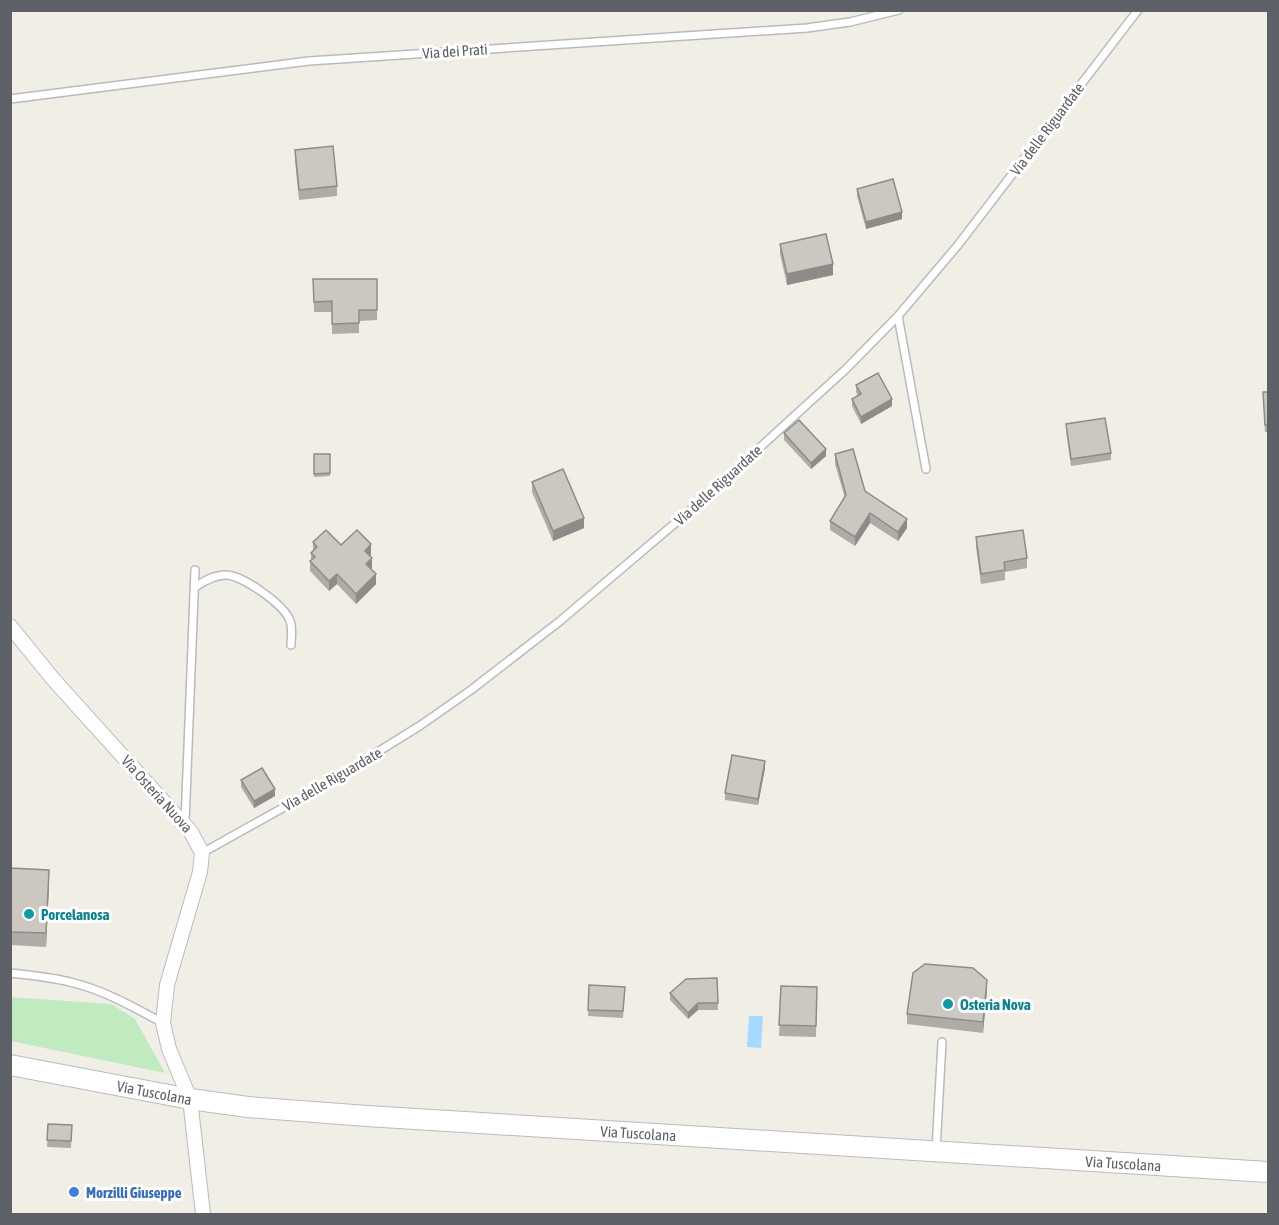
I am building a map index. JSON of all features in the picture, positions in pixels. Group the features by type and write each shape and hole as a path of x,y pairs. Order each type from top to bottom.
{"main road":[{"name":"Via Tuscolana","path":"11,1065 190,1099 248,1107 1269,1172"}],"street":[{"name":"Via Osteria Nuova","path":"10,626 53,679 185,825 194,836 202,853"},
{"path":"202,853 201,872 167,985 163,1023 169,1049 190,1099 203,1215"}],"lane":[{"name":"Via dei Prati","path":"10,99 309,61 807,28 850,22 899,10"},
{"name":"Via delle Riguardate","path":"202,853 377,754 421,725 502,666 604,585 683,517 830,384 898,316 958,245 1138,10"},
{"path":"898,316 926,469"},
{"path":"185,825 195,570"},
{"path":"195,587 206,580 226,575 248,584 278,604 285,612 290,621 291,645"},
{"path":"10,973 80,984 111,996 163,1023"},
{"path":"936,1150 942,1041"}],"green space":[{"path":"10,997 111,1004 135,1019 165,1073 11,1041"}],"water":[{"path":"749,1016 763,1016 761,1048 747,1047"}],"building":[{"path":"333,146 337,186 299,190 295,150"},
{"path":"893,179 902,212 866,222 857,189"},
{"path":"826,234 833,264 787,274 780,244"},
{"path":"313,279 377,279 377,310 359,310 359,323 332,324 332,301 314,302"},
{"path":"878,373 892,399 861,417 852,399 861,394 856,385"},
{"path":"1263,392 1269,392 1269,425 1265,425"},
{"path":"1105,418 1111,453 1071,459 1066,424"},
{"path":"799,420 826,449 811,463 784,433"},
{"path":"853,449 865,491 907,519 898,532 870,513 855,537 830,521 846,495 835,454"},
{"path":"314,454 330,454 330,473 314,474"},
{"path":"563,469 584,518 553,531 532,482"},
{"path":"326,530 341,545 357,530 371,544 365,551 372,558 366,564 376,574 356,594 337,574 329,581 310,561 315,557 311,553 317,547 313,542"},
{"path":"1023,530 1027,558 1004,562 1005,570 981,574 976,537"},
{"path":"732,755 765,761 758,799 725,793"},
{"path":"262,768 275,789 254,801 241,780"},
{"name":"Porcelanosa","path":"10,868 49,870 46,933 10,932"},
{"path":"925,964 973,968 987,980 983,1022 907,1014 913,973"},
{"path":"717,978 718,1003 698,1003 688,1013 670,993 686,979"},
{"path":"589,985 625,987 623,1011 588,1010"},
{"path":"781,986 817,987 816,1026 779,1025"},
{"path":"48,1124 72,1125 71,1141 47,1140"}],"place":[{"name":"Porcelanosa","path":"29,914"},
{"name":"Osteria Nova","path":"948,1004"},
{"name":"Morzilli Giuseppe","path":"74,1192"}]}
